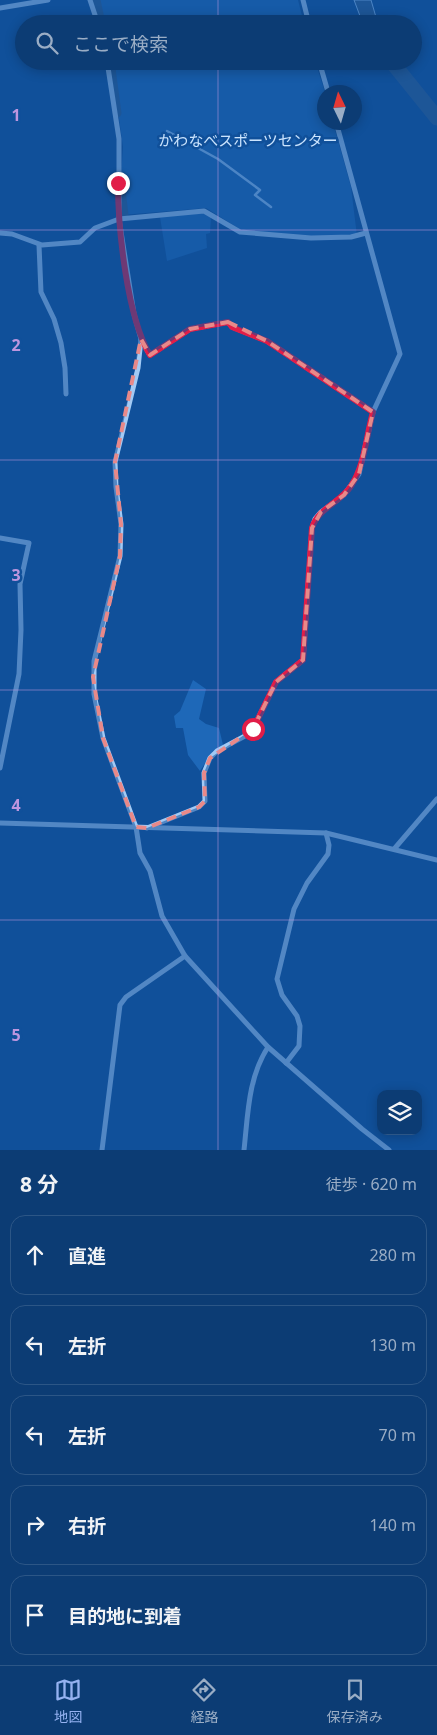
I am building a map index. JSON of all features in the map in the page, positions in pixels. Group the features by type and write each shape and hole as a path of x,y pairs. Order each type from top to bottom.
{"street":[{"path":"0,8 48,0"},
{"path":"90,0 95,15"},
{"path":"303,0 307,15"},
{"path":"108,70 119,139 119,218 134,314 141,339 150,355 190,329 228,322 232,327 267,341 373,412"},
{"path":"322,70 326,85"},
{"path":"147,828 199,807 205,801 204,773 210,758 253,729 276,682 303,660 312,528 315,519 321,512 344,496 359,474 373,412 400,354 338,130"},
{"path":"0,233 12,234 39,245 80,242 95,228 119,218 204,211 240,232 312,238 350,237 366,233"},
{"path":"39,245 41,292 54,320 61,343 65,368 66,394"},
{"path":"141,339 138,368 116,462 116,487 121,524 120,556 100,628 93,677 103,738 136,827 140,853 150,871 162,916 185,956 268,1047 362,1129 389,1150"},
{"path":"0,538 29,543 20,584 21,630 18,674 0,768"},
{"path":"395,848 437,799"},
{"path":"0,823 326,833 395,848 437,860"},
{"path":"286,1063 299,1046 300,1026 297,1016 282,994 277,978 294,909 307,883 328,854 329,845 326,833"},
{"path":"102,1150 120,1005 126,997 185,956"},
{"path":"244,1150 252,1082 258,1063 268,1047"}],"highlighted area":[{"path":"228,322 267,341 373,412 359,474 344,495 321,512 312,528 303,660 276,682 253,729 210,758 204,773 205,801 199,807 147,828 136,827 103,738 93,677 120,556 121,524 115,462 141,339 150,355 190,329"}],"green space":[{"path":"97,0 298,0 302,15 101,15"},
{"name":"かわなべスポーツセンター","path":"112,70 318,70 323,85 317,85 317,130 335,130 351,187 357,236 338,238 243,231 206,208 122,215 121,177 123,147"},
{"path":"203,213 211,217 210,233 206,234 207,248 167,261 160,217"},
{"path":"193,680 206,689 199,719 206,724 219,728 223,745 213,751 200,771 188,755 183,728 176,728 174,716 180,711"}],"shaded area":[{"path":"354,0 371,0 375,15 360,15"}],"waterway":[{"path":"96,0 99,15"},
{"path":"111,70 117,113"},
{"path":"398,70 437,118"},
{"path":"167,131 218,159 260,190 255,195 271,207"},
{"path":"121,190 124,215"}],"route":[{"path":"118,183 119,218 134,314 141,339 150,355 190,329 228,322 232,327 267,341 373,412 359,474 344,496 321,512 315,519 312,528 303,660 283,674 276,682 253,729"}]}
